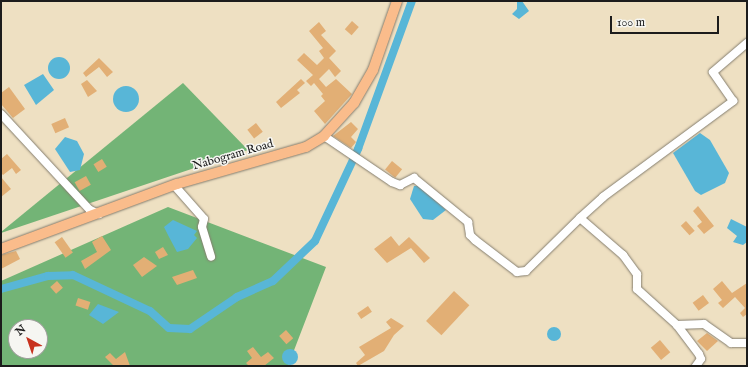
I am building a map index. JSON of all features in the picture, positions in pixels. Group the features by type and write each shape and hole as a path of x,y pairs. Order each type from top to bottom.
{"main road":[{"name":"Nabogram Road","path":"1,249 174,185 306,147 324,136 354,103 373,70 397,1"}],"street":[{"path":"324,136 350,155 364,162 400,185 414,178 468,222 470,235 475,240 517,272 526,271 603,197 732,101 712,72 747,43"},
{"path":"1,114 90,210 99,214"},
{"path":"174,185 204,219 202,227 211,257"},
{"path":"580,218 623,255 637,274 637,289 677,325 699,354 701,359 696,366"},
{"path":"677,325 704,324 732,343 747,343"}],"green space":[{"path":"183,83 248,150 1,233 1,232"},
{"path":"168,207 326,267 288,366 1,366 1,281"}],"water":[{"path":"517,1 522,1 529,11 519,19 512,14 517,9"},
{"path":"55,57 63,57 70,64 70,72 63,79 55,79 48,72 48,64"},
{"path":"43,74 54,90 36,105 24,85"},
{"path":"126,86 135,90 139,99 135,108 126,112 117,108 113,99 117,90"},
{"path":"700,133 710,140 729,173 725,183 701,195 695,191 673,153"},
{"path":"65,137 77,141 84,154 80,170 70,172 55,149"},
{"path":"414,186 420,186 446,210 433,220 423,219 410,199"},
{"path":"731,219 747,227 747,242 743,245 733,242 737,236 727,228"},
{"path":"173,220 197,231 194,235 197,238 188,249 177,252 169,237 164,227"},
{"path":"98,304 119,312 103,324 89,315"},
{"path":"551,327 557,327 561,331 561,337 557,341 551,341 547,337 547,331"},
{"path":"287,349 293,349 298,354 296,363 293,365 287,365 282,360 282,354"}],"building":[{"path":"352,21 359,27 352,35 345,29"},
{"path":"319,22 326,31 321,35 336,51 329,58 341,71 335,77 329,69 319,79 326,87 336,79 352,94 325,124 314,111 325,101 321,96 323,94 314,83 311,86 306,81 313,75 297,60 304,53 317,65 324,58 319,51 323,48 309,31"},
{"path":"99,58 113,72 107,77 99,67 86,77 83,73"},
{"path":"301,79 305,83 297,90 300,93 281,108 276,102"},
{"path":"87,80 97,91 88,97 81,84"},
{"path":"9,87 25,109 13,118 1,104 1,93"},
{"path":"65,118 69,127 55,133 51,124"},
{"path":"351,122 358,129 351,137 356,142 351,148 333,136"},
{"path":"256,123 263,132 254,138 247,130"},
{"path":"7,154 21,170 16,174 12,168 3,175 1,173 1,159"},
{"path":"102,159 107,167 98,172 94,164"},
{"path":"392,161 402,169 395,178 385,170"},
{"path":"86,176 91,185 79,191 75,182"},
{"path":"1,177 11,189 1,197"},
{"path":"698,206 714,226 704,234 697,226 702,222 693,211"},
{"path":"686,221 695,231 689,235 681,226"},
{"path":"102,236 111,250 85,269 81,261 97,252 92,242"},
{"path":"391,236 399,246 409,237 430,258 424,263 411,248 387,263 374,249"},
{"path":"62,237 73,253 66,258 55,242"},
{"path":"163,247 168,255 159,259 155,252"},
{"path":"16,251 20,259 1,269 1,255"},
{"path":"144,257 157,266 142,277 133,265"},
{"path":"193,270 197,278 177,285 172,277"},
{"path":"57,281 63,288 56,294 50,287"},
{"path":"722,281 732,293 747,283 747,314 743,317 740,313 745,308 735,297 723,308 718,303 722,300 713,289"},
{"path":"454,291 469,305 441,335 426,321"},
{"path":"703,295 709,303 699,311 693,303"},
{"path":"78,298 90,302 88,310 76,306"},
{"path":"368,306 372,312 361,319 357,313"},
{"path":"391,318 404,326 394,335 384,351 358,366 356,363 365,355 359,347 391,328 386,322"},
{"path":"286,330 293,338 286,344 279,336"},
{"path":"707,333 718,341 707,351 697,341"},
{"path":"660,340 670,352 661,360 651,348"},
{"path":"253,347 261,357 268,352 274,358 264,366 249,366 246,363 252,358 247,351"},
{"path":"125,352 130,366 114,366 105,357 110,353 116,359"}],"waterway":[{"path":"1,289 48,276 73,275 150,311 169,328 190,329 237,297 273,281 315,241 358,149 412,1"}]}
